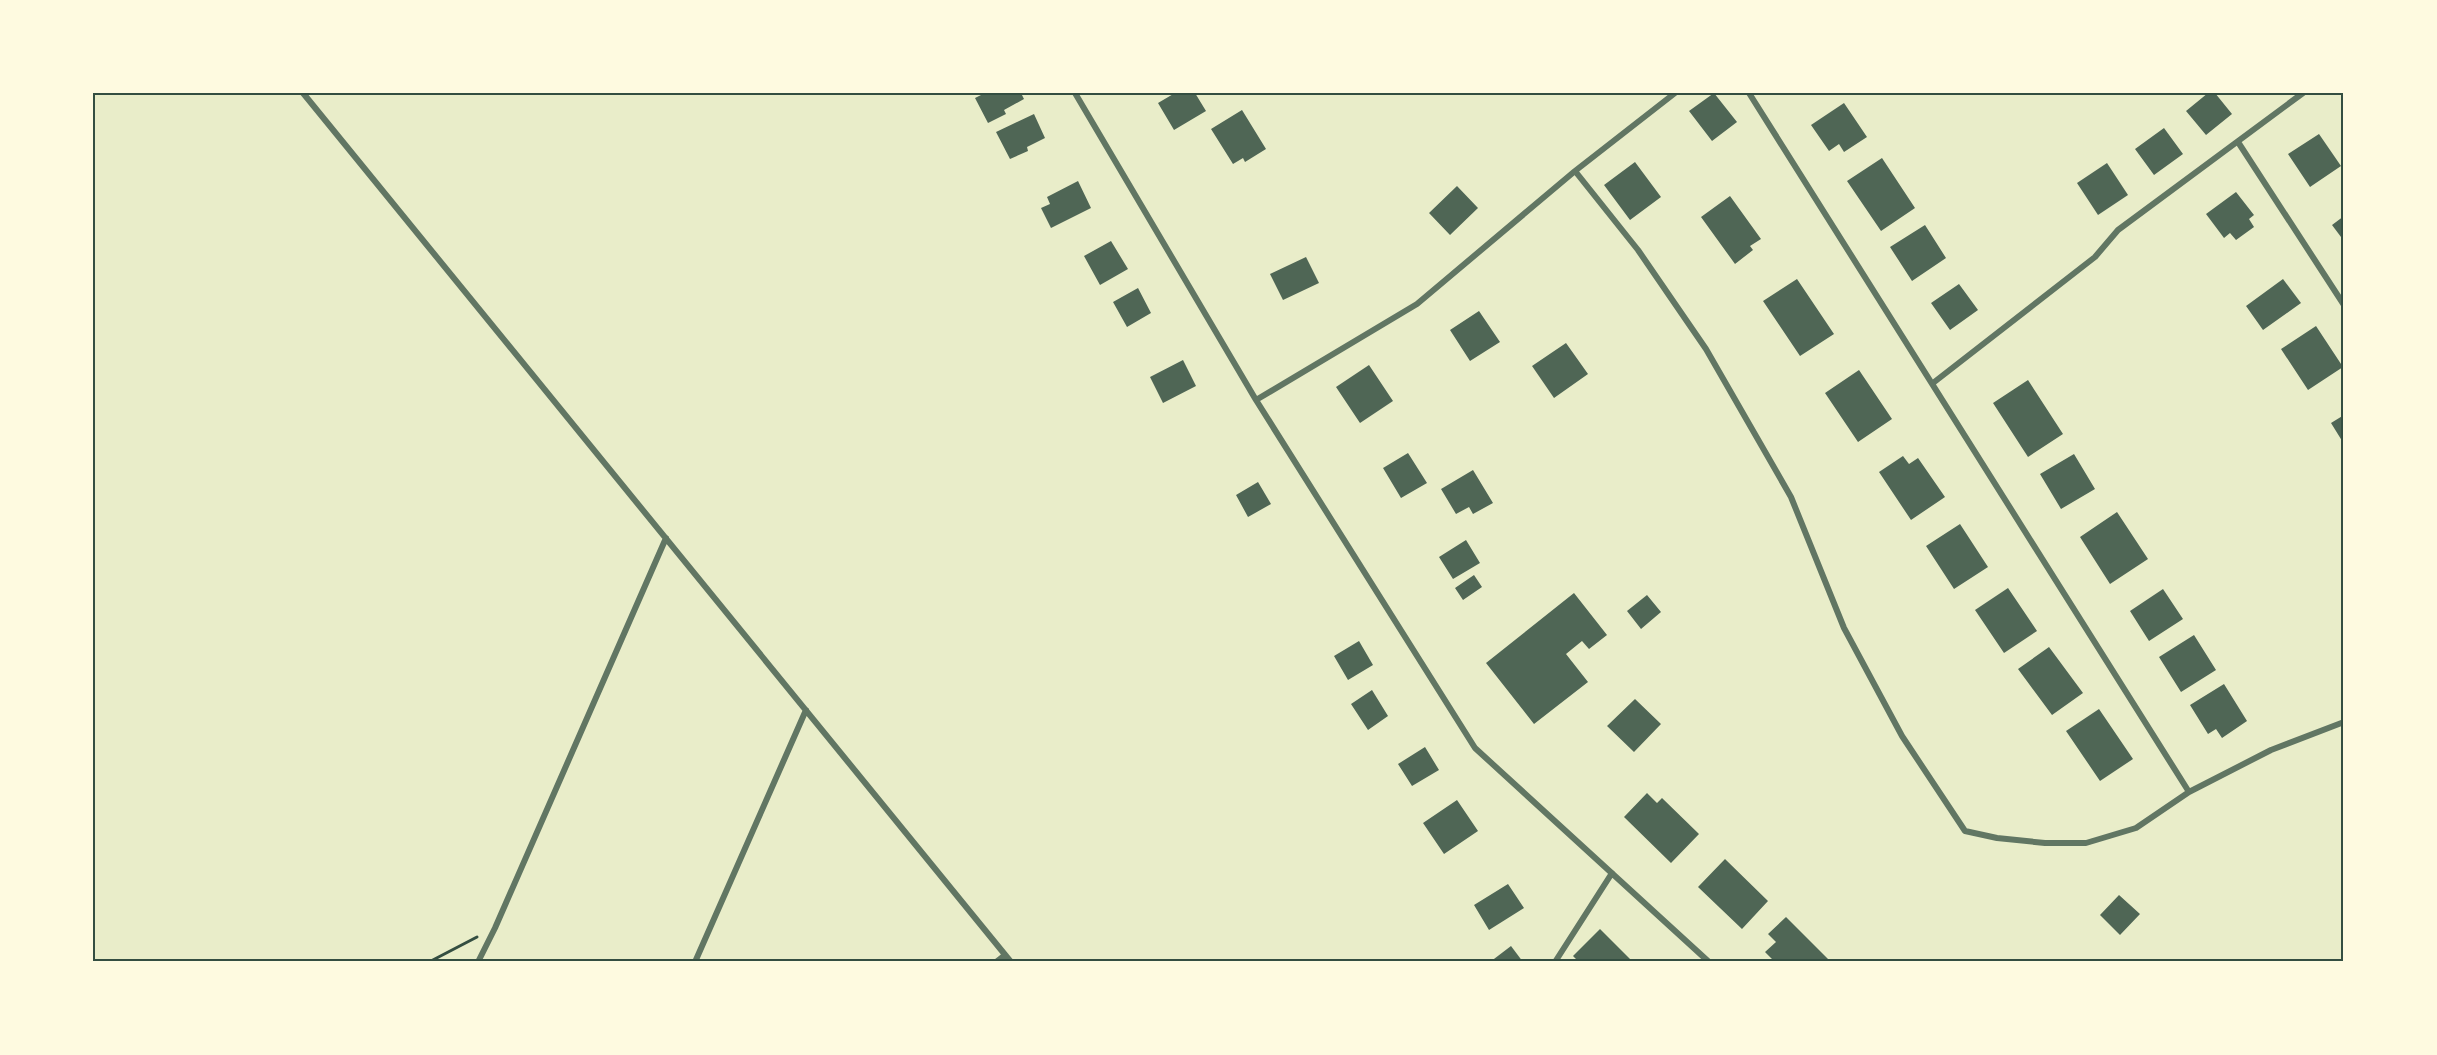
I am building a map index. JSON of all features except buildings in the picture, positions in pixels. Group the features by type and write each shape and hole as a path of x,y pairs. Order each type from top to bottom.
{"street":[{"path":"303,93 1011,962"},
{"path":"1075,93 1256,400 1475,747 1709,962"},
{"path":"1256,400 1417,304 1575,171 1675,93"},
{"path":"1749,93 2189,792"},
{"path":"1933,383 2095,257 2118,230 2303,93"},
{"path":"2238,142 2344,305"},
{"path":"1575,171 1638,250 1706,349 1791,497 1845,628 1897,726 1965,831 1996,838 2045,843 2086,843 2136,828 2189,792 2271,750 2344,722"},
{"path":"478,962 666,538"},
{"path":"695,962 806,710"},
{"path":"1555,962 1612,873"},
{"path":"996,962 1005,955"}],"path":[{"path":"429,962 495,928"}]}
